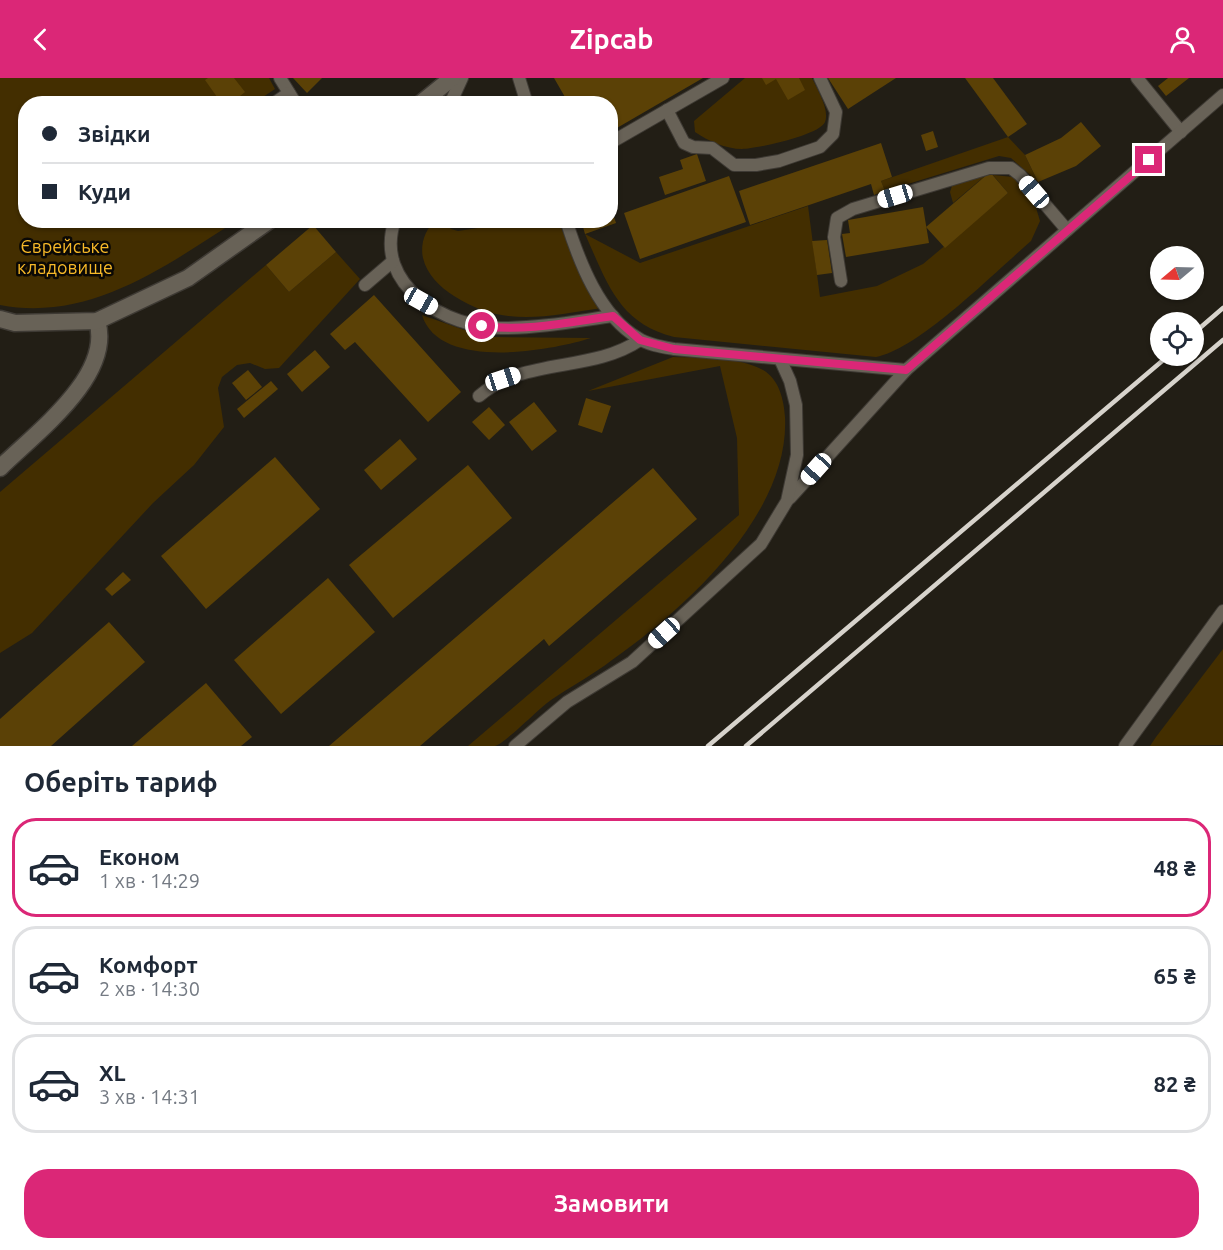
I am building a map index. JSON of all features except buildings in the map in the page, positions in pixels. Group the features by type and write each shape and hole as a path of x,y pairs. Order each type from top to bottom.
{"street":[{"path":"430,96 452,78"},
{"path":"0,319 15,323 97,321 188,278 259,228"},
{"path":"0,468 71,400 86,378 102,337 97,321"}],"lane":[{"path":"280,78 291,96"},
{"path":"454,96 462,78"},
{"path":"519,78 525,96"},
{"path":"618,138 723,78"},
{"path":"668,110 684,143 693,147 712,148 734,165 756,165 779,161 820,147 833,134 836,112 820,78"},
{"path":"1137,78 1181,132"},
{"path":"515,746 567,702 632,662 761,544 787,501 906,370 1223,96"},
{"path":"841,281 834,237 837,218 853,209 989,168 1011,168 1067,230"},
{"path":"392,228 390,236 393,261 399,279 421,301 447,315 482,326 501,328 539,326 613,316"},
{"path":"569,228 581,260 613,316 640,340 674,349 906,370"},
{"path":"365,285 393,261"},
{"path":"479,396 503,379 593,361 623,350 640,340"},
{"path":"780,359 790,381 798,430 793,479 787,501"},
{"path":"1125,746 1223,612"}],"green space":[{"name":"Єврейське кладовище","path":"0,78 269,78 275,89 264,96 18,96 18,228 225,228 153,272 125,287 95,298 65,306 33,308 0,305"},
{"path":"745,78 812,78 826,112 825,122 821,127 800,136 760,147 742,149 717,144 695,132 694,121"},
{"path":"1008,137 1025,155 1038,182 1011,158 999,156 885,191 881,181"},
{"path":"986,175 953,203 950,192 952,186"},
{"path":"993,175 1013,177 1034,201 1040,221 1031,241 934,325 894,351 876,357 674,337 655,331 627,311 617,298 585,234 640,263 808,206 820,297 877,286 923,264 1008,193"},
{"path":"429,228 450,228 458,231 478,228 561,228 602,308 526,317 508,316 472,306 439,285 431,275 422,253 426,232"},
{"path":"336,252 360,279 279,368 265,369 250,363 237,365 222,377 218,388 224,427 194,465 153,503 32,633 0,653 0,492 266,265 289,292"},
{"path":"422,315 491,337 591,338 550,348 524,351 472,350 450,344 432,333"},
{"path":"673,357 742,362 763,370 777,384 785,417 782,453 770,489 752,523 728,556 671,614 605,665 551,700 500,743 495,746 468,746 739,515 737,438 720,366 588,391"},
{"path":"1223,649 1223,745 1150,746 1156,737"}],"railway":[{"path":"1204,324 1223,308"},
{"path":"746,746 1223,340"},
{"path":"708,746 1156,366"}],"route":[{"path":"482,326 501,328 539,326 613,316 625,330 640,340 657,346 906,370 1149,160"}]}
